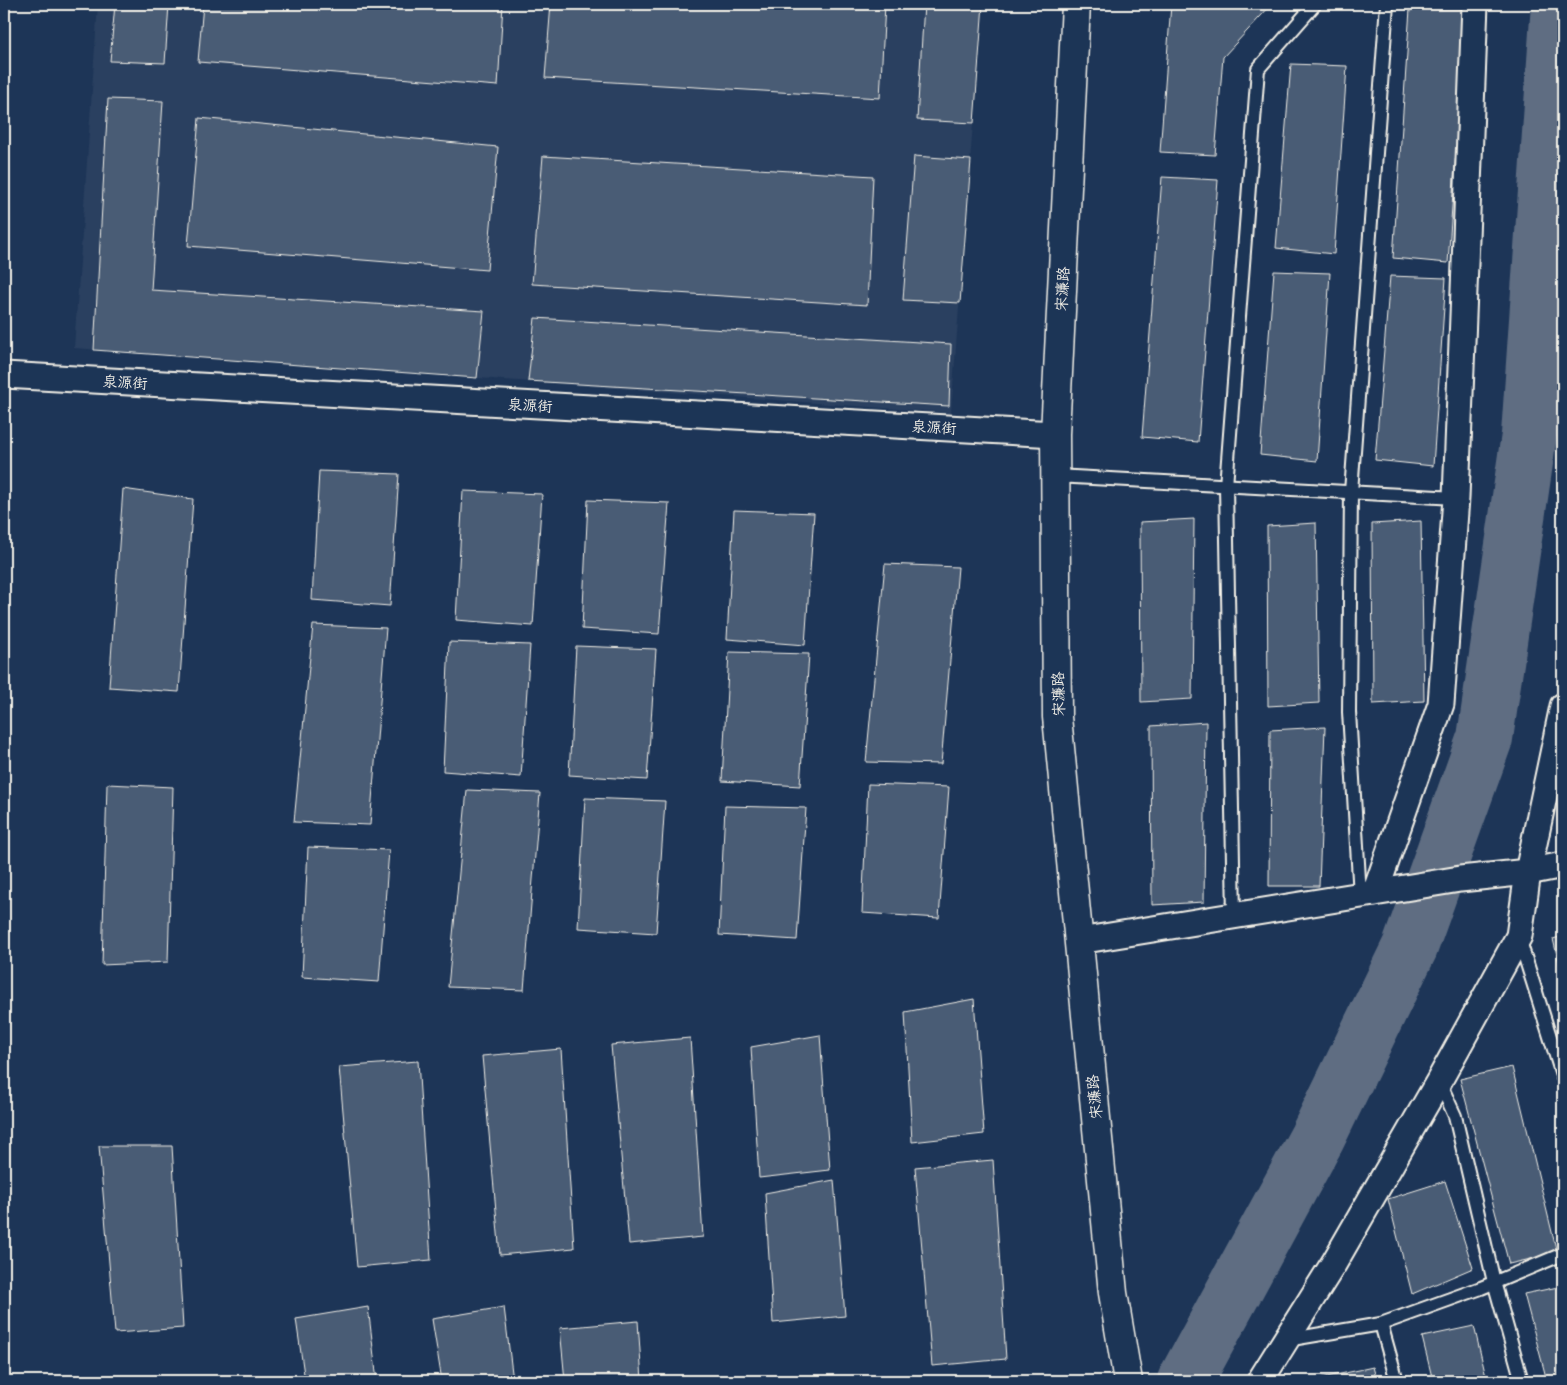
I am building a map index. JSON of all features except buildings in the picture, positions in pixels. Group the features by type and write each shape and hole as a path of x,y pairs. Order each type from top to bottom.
{"street":[{"name":"宋濂路","path":"1076,4 1055,434 1058,716 1113,1293 1128,1381"},
{"path":"1367,894 1441,704 1456,498 1475,4"},
{"name":"泉源街","path":"4,375 1055,434"},
{"path":"1264,1379 1440,1080 1519,936 1528,872 1563,706"},
{"path":"1079,941 1460,879 1528,872 1563,865"}],"lane":[{"path":"1234,916 1226,486 1258,69 1315,4"},
{"path":"1367,894 1349,712 1351,492 1387,4"},
{"path":"1056,476 1456,498"},
{"path":"1519,936 1563,1078"},
{"path":"1440,1080 1455,1116 1494,1282 1522,1381"},
{"path":"1286,1340 1381,1324 1563,1254"},
{"path":"1381,1324 1397,1381"}],"shaded area":[{"path":"98,4 982,4 951,413 74,348"}],"waterway":[{"path":"1185,1381 1317,1138 1410,947 1485,738 1529,435 1559,4"}]}
